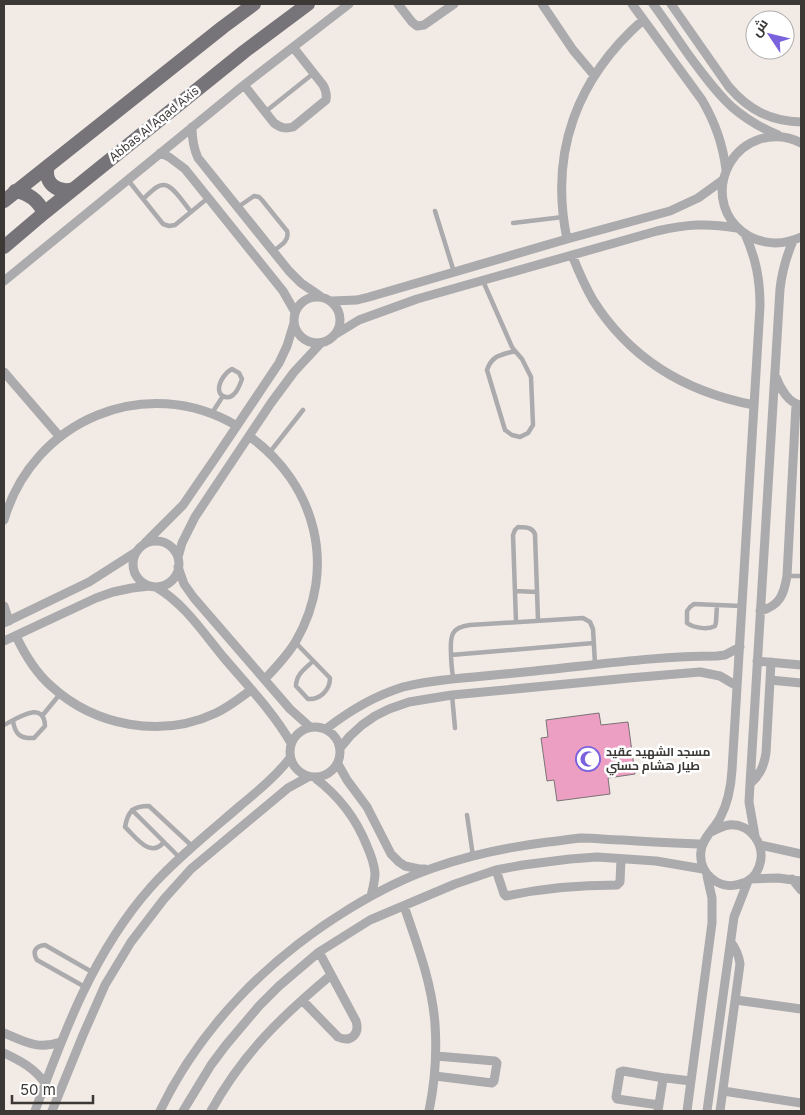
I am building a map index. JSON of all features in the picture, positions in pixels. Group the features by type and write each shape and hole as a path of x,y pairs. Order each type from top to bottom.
{"main road":[{"path":"4,201 254,4"},
{"name":"Abbas Al Aqad Axis","path":"4,247 245,51 308,4"},
{"path":"48,166 47,175 55,188 64,191 74,189"},
{"path":"15,191 32,197 44,213"}],"street":[{"path":"4,281 192,126 350,4"},
{"path":"401,5 412,22 417,26 424,25 454,4"},
{"path":"542,4 573,50 594,75"},
{"path":"632,4 702,100 720,138 726,170"},
{"path":"653,4 714,89 724,99 748,119 764,129 780,136 800,141"},
{"path":"671,4 736,96 762,114 782,120 801,122"},
{"path":"567,239 563,217 562,172 568,138 578,108 594,75 605,60 616,46 644,20"},
{"path":"244,85 274,123 286,129 293,127 326,100 327,95 323,85 293,47"},
{"path":"192,126 193,143 198,158 238,208 301,283 320,296 332,301 357,300 369,297 670,211 698,198 723,180"},
{"path":"687,1111 712,923 712,898 700,852 702,844 720,818 731,787 760,290 755,261 741,231 728,214 723,197 723,180 733,158 742,148 754,141 780,136"},
{"path":"160,153 185,168 283,291 295,312"},
{"path":"4,641 96,598 132,588 168,583 176,573 182,543 195,517 282,387 321,343 359,320 418,300 677,226 704,224 741,231 760,241 777,244 797,239"},
{"path":"707,1111 734,917 749,880 759,867 761,852 760,845 755,836 749,802 757,661 782,273 786,256 797,239"},
{"path":"572,255 581,278 593,300 624,339 642,355 662,370 694,387 717,396 754,405"},
{"path":"4,606 6,622 90,582 136,552 183,505 237,426 283,355 291,335 295,312 302,302 308,298 320,296"},
{"path":"332,301 340,314 340,324 336,334"},
{"path":"294,323 296,330 306,341 321,343"},
{"path":"4,372 60,437"},
{"path":"760,611 771,608 780,599 785,588 799,405 783,391 775,373"},
{"path":"4,520 10,501 21,480 40,454 60,437 94,416 130,406 148,404 181,405 212,413 237,426"},
{"path":"249,436 270,452 293,480 308,512 316,547 316,583 302,629 286,656 265,679"},
{"path":"145,543 156,541 172,547 184,584 189,591 290,709 310,727"},
{"path":"136,552 133,558 133,566 138,579 171,596 277,720 291,743"},
{"path":"16,636 36,671 50,686 82,709 101,718 120,723 159,727 194,721 215,714 251,690"},
{"path":"326,729 352,710 381,695 418,683 666,657 717,656 725,655 740,647"},
{"path":"757,661 801,665"},
{"path":"750,784 762,770 765,762 771,662"},
{"path":"340,748 362,725 389,709 409,702 452,695 700,672 720,676 738,686"},
{"path":"770,680 801,683"},
{"path":"52,1111 105,985 131,942 164,899 191,869 292,785 311,777 326,775 338,764 340,748 335,737 326,729 315,726 310,727 298,733 291,743 290,758 292,765 300,773 311,777 326,786 345,806 352,817 365,841 375,871 371,896"},
{"path":"35,1111 61,1042 92,972 116,931 151,887 180,858 275,775 290,758"},
{"path":"338,764 367,807 391,854 399,862 412,868 433,868"},
{"path":"711,832 719,827 729,825 739,826 755,836"},
{"path":"160,1111 203,1040 245,991 298,943 318,928 371,896 433,868 473,856 520,846 582,838 702,844"},
{"path":"760,845 801,854"},
{"path":"183,1111 212,1065 242,1025 279,986 319,952 370,920 455,884 496,870 523,865 597,857 656,861 704,871 713,880 722,885 732,886 749,880 796,880 801,890"},
{"path":"496,870 506,896 533,890 561,887 617,885 620,882 621,859"},
{"path":"404,906 422,958 435,1023 435,1076 429,1111"},
{"path":"720,1111 740,964 736,948 730,942"},
{"path":"302,1000 338,1037 345,1039 352,1037 356,1032 357,1024 319,952"},
{"path":"212,1111 234,1074 249,1054 271,1029 331,975"},
{"path":"736,1000 801,1009"},
{"path":"4,1033 39,1046 50,1046 61,1042"},
{"path":"4,1053 30,1067 45,1083"},
{"path":"435,1076 492,1083 497,1063 495,1061 436,1056"},
{"path":"664,1078 662,1080 658,1108 616,1099 620,1072 623,1071 691,1081"},
{"path":"723,1091 801,1103"}],"lane":[{"path":"265,112 314,73"},
{"path":"128,180 163,224 169,226 174,225 209,198"},
{"path":"143,199 163,184 168,185 191,212"},
{"path":"238,208 254,196 262,200 287,231 288,235 285,241 273,251"},
{"path":"435,212 454,272"},
{"path":"513,223 563,217"},
{"path":"484,281 512,348 515,351 527,368 531,377 533,425 528,433 520,436 512,436 505,430 486,370 490,362 496,357 515,351"},
{"path":"232,370 239,373 242,379 234,394 229,397 223,396 220,393 219,386 226,372 232,370"},
{"path":"212,413 223,396"},
{"path":"270,452 302,410"},
{"path":"516,622 513,535 514,530 518,527 530,528 535,534 538,620"},
{"path":"787,576 801,576"},
{"path":"515,591 537,592"},
{"path":"717,604 715,626 711,628 696,627 687,623 688,612 694,604 717,604 743,606"},
{"path":"453,678 450,640 454,632 461,626 583,618 590,622 593,629 595,664"},
{"path":"295,642 330,678 328,688 319,698 308,699 296,686 296,680 313,661"},
{"path":"451,655 594,643"},
{"path":"42,716 60,694"},
{"path":"452,695 456,728"},
{"path":"4,725 32,712 37,712 42,716 44,726 34,738 26,738 19,735 14,729 13,721"},
{"path":"164,842 160,847 154,849 147,848 125,827 127,818 132,810 140,806 149,806 193,847"},
{"path":"132,810 180,858"},
{"path":"468,815 473,856"},
{"path":"86,987 37,960 34,955 35,949 45,945 92,972"}],"building":[{"name":"مسجد الشهيد عقيد طيار هشام حسني","path":"599,713 601,725 628,722 635,774 608,778 610,794 557,801 554,780 547,781 541,738 548,737 546,720"}],"place":[{"name":"مسجد الشهيد عقيد طيار هشام حسني","path":"588,759"}]}
